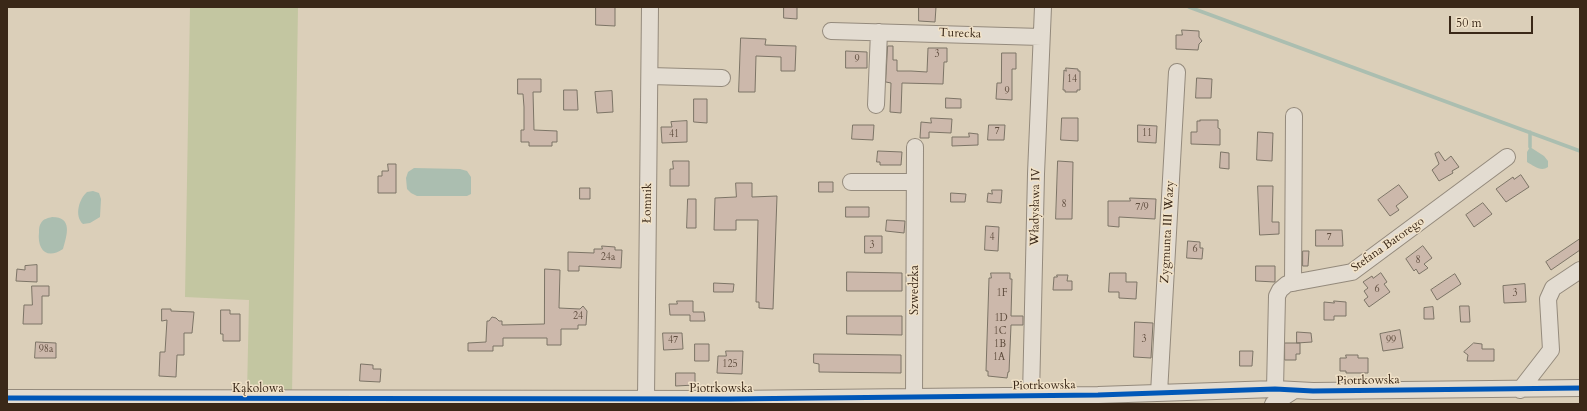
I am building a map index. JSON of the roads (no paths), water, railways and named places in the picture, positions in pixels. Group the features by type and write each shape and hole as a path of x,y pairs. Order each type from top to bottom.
{"street":[{"name":"Łomnik","path":"646,398 650,7"},
{"name":"Władysława IV","path":"1031,396 1041,37 1043,13"},
{"name":"Turecka","path":"832,31 1041,37"},
{"path":"876,105 879,32"},
{"name":"Zygmunta III Wazy","path":"1160,393 1178,72"},
{"path":"650,76 722,78"},
{"path":"1293,283 1294,116"},
{"name":"Szwedzka","path":"914,397 915,147"},
{"name":"Stefana Batorego","path":"1274,397 1277,296 1280,290 1287,284 1352,272 1507,157"},
{"path":"851,182 915,182"},
{"path":"1520,390 1551,350 1548,299 1553,288 1580,270"},
{"name":"Piotrkowska","path":"509,399 646,398 673,401 841,401 914,397 1098,396 1160,393 1198,398 1274,397 1293,390 1520,390 1580,388"},
{"name":"Kąkolowa","path":"7,398 225,402 509,399"}],"waterway":[{"path":"1189,7 1580,151"},
{"path":"1530,132 1530,147"}]}
